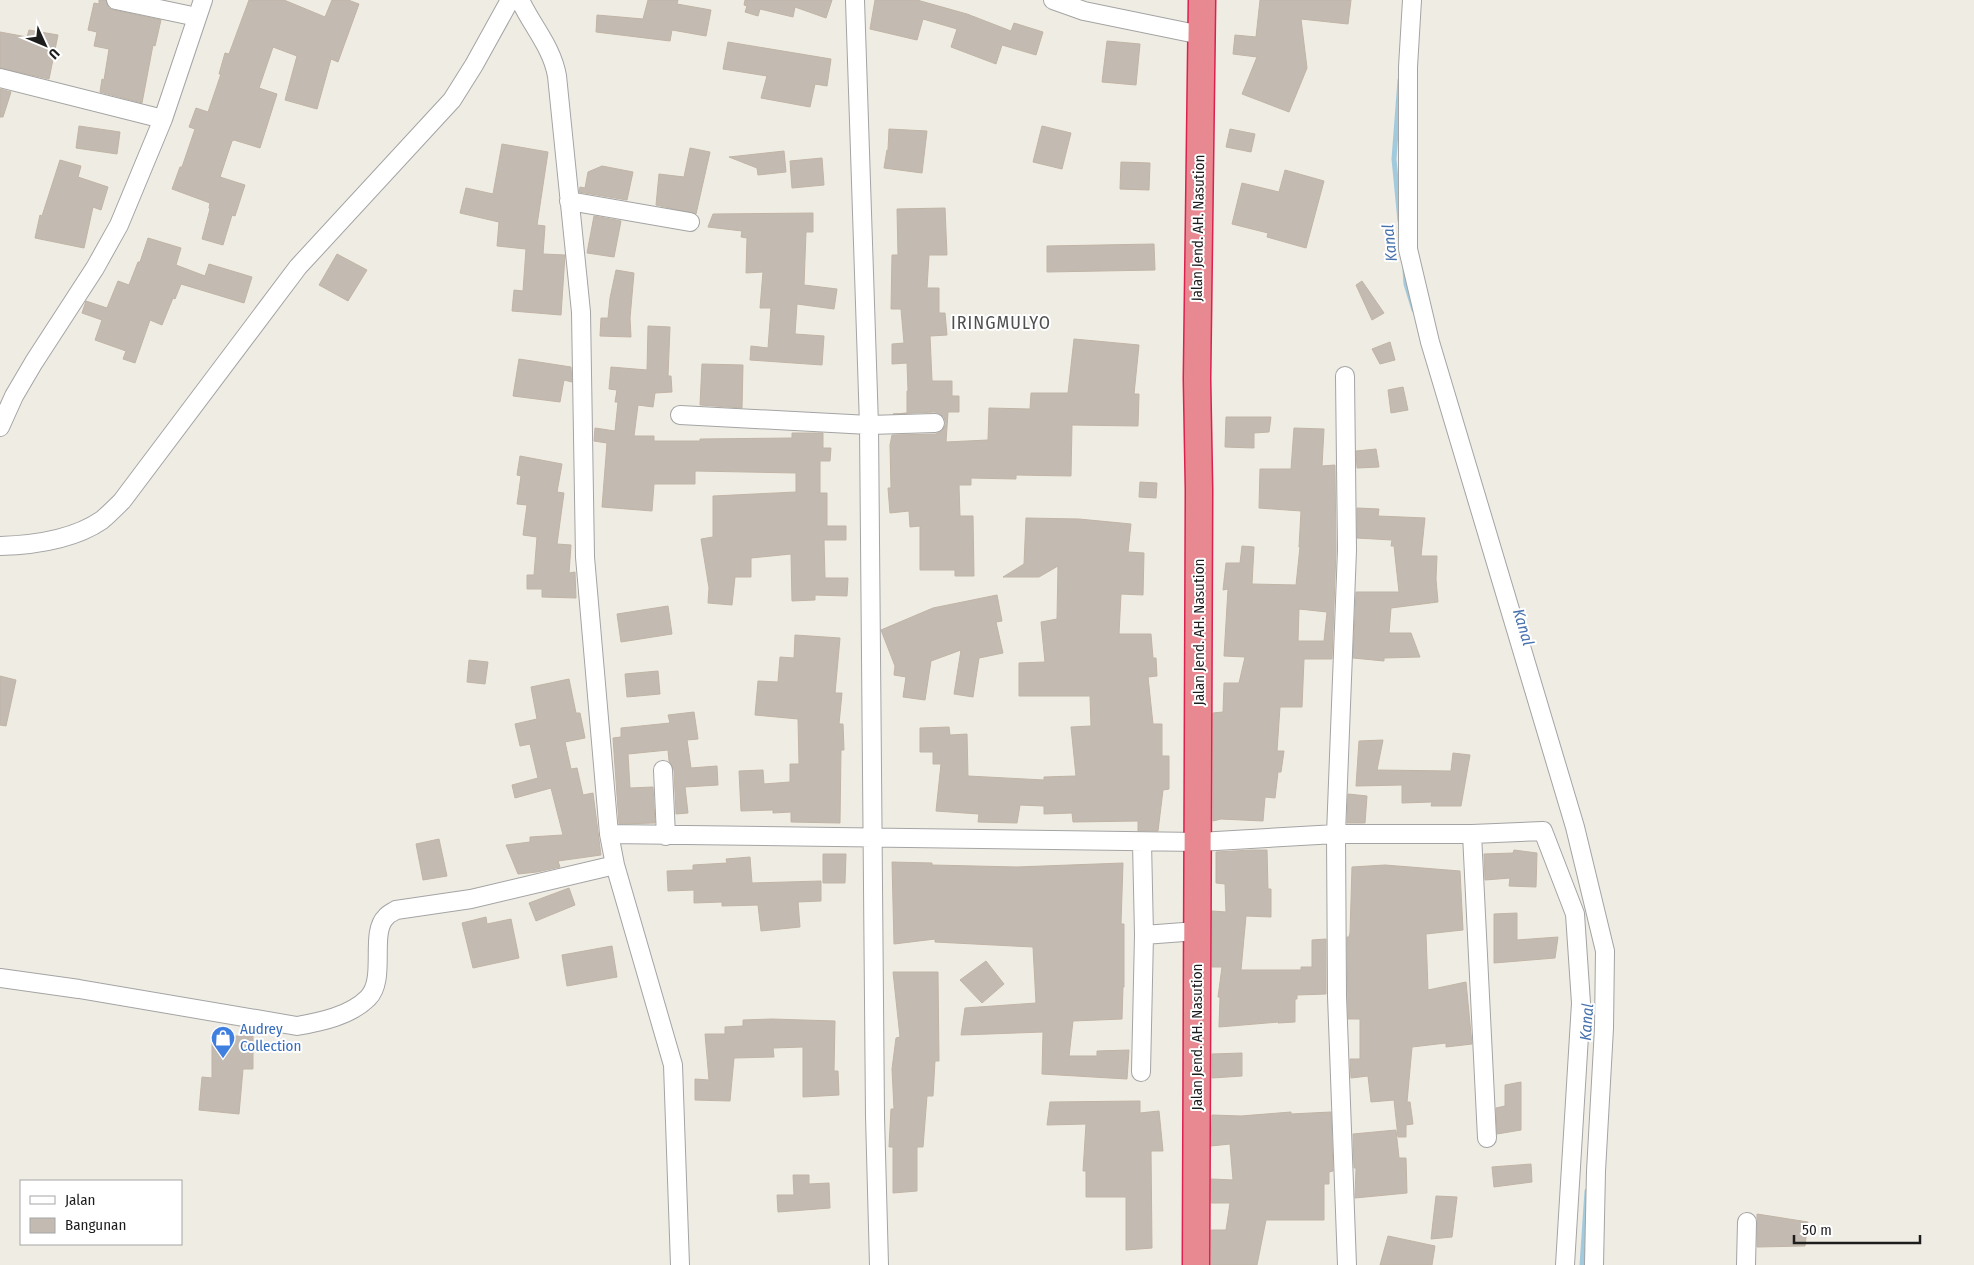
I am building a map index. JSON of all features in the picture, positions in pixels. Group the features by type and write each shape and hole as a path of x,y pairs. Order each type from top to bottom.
{"highway":[{"name":"Jalan Jend. AH. Nasution","path":"1196,1265 1199,490 1196,379 1202,0"}],"street":[{"path":"0,427 14,396 34,362 95,268 119,225 163,119 200,8 116,0"},
{"path":"0,546 72,536 101,520 122,501 298,267 452,100 510,0"},
{"path":"520,0 555,63 581,312 585,557 609,834 615,865 673,1065 680,1265"},
{"path":"855,0 869,425 875,1116 879,1265"},
{"path":"1053,0 1084,11 1201,35"},
{"path":"1412,0 1408,67 1408,249 1430,342 1576,827 1605,951 1604,1028 1596,1171 1594,1265"},
{"path":"0,78 163,119"},
{"path":"569,201 690,222"},
{"path":"1345,376 1347,550 1336,834 1337,996 1347,1265"},
{"path":"680,414 869,425 935,423"},
{"path":"662,770 666,836"},
{"path":"609,834 1199,842 1336,834 1472,834 1543,831 1575,914 1581,1003 1565,1265"},
{"path":"1472,834 1487,1138"},
{"path":"1141,1072 1144,936 1142,842"},
{"path":"0,978 79,989 297,1026 330,1018 346,1011 368,997 377,976 380,928 385,917 396,910 470,899 615,865"},
{"path":"1144,936 1197,932"},
{"path":"1746,1265 1747,1222"}],"building":[{"path":"99,0 106,0 109,8 114,10 161,20 155,46 153,45 142,103 100,92 109,49 94,46 97,32 88,30 94,3 99,4"},
{"path":"249,0 284,0 325,17 332,0 348,0 359,4 338,62 331,59 317,109 285,100 297,56 273,47 259,88 277,94 260,148 232,141 220,177 245,185 235,216 232,215 223,245 202,239 210,203 172,189 195,129 189,127 196,108 208,112 221,74 219,74 225,53 229,54"},
{"path":"648,0 678,0 677,4 711,10 706,36 672,30 670,41 596,32 597,15 643,19"},
{"path":"745,0 832,0 826,18 795,7 793,17 760,9 758,16 745,12 747,6 744,5"},
{"path":"875,0 917,0 967,14 1011,31 1014,23 1043,32 1036,55 1002,45 996,64 951,47 957,29 923,19 917,40 870,29"},
{"path":"1260,0 1351,0 1348,24 1301,19 1307,68 1289,112 1242,94 1257,57 1233,54 1235,35 1256,37"},
{"path":"29,30 58,35 49,79 0,68 0,32 27,37"},
{"path":"1107,41 1140,44 1136,85 1102,82"},
{"path":"728,42 831,59 827,86 815,84 810,107 761,98 767,76 723,69"},
{"path":"0,89 11,92 3,117 0,117"},
{"path":"79,126 120,132 117,154 76,148"},
{"path":"1042,126 1071,133 1062,169 1033,162"},
{"path":"889,129 927,131 922,173 884,168 888,150"},
{"path":"1230,129 1255,134 1251,152 1226,147"},
{"path":"502,144 548,152 537,225 545,226 543,254 565,255 561,315 512,311 514,290 523,291 526,249 497,246 499,222 460,213 466,188 493,194"},
{"path":"690,148 710,152 696,214 656,205 659,174 684,177"},
{"path":"784,151 786,172 758,175 757,168 729,157"},
{"path":"822,158 824,185 792,188 790,161"},
{"path":"60,160 81,166 78,177 108,187 101,210 93,207 84,248 35,238 40,215 42,216"},
{"path":"1121,162 1150,163 1149,190 1120,189"},
{"path":"602,166 633,172 627,200 579,192 580,187 585,188 588,172"},
{"path":"1285,170 1324,181 1306,248 1267,237 1268,233 1232,224 1242,183 1279,192"},
{"path":"945,208 947,255 929,255 927,288 939,288 939,313 945,313 947,335 930,336 932,381 952,381 952,396 959,396 959,412 948,412 946,442 988,440 989,408 1030,409 1031,393 1068,393 1074,339 1139,345 1134,394 1139,394 1138,426 1072,425 1071,476 1016,475 1016,479 971,478 971,485 959,485 960,516 973,516 974,576 955,576 955,570 920,570 920,526 910,527 909,511 890,513 888,488 891,488 890,445 892,435 936,434 944,428 946,423 944,417 935,412 893,414 907,413 908,391 907,363 892,364 892,344 904,343 901,309 891,309 892,255 898,255 897,209"},
{"path":"813,213 813,232 806,232 804,285 837,289 834,309 797,304 795,334 824,336 822,365 750,360 751,346 768,348 771,308 760,308 763,272 746,273 747,238 741,237 742,231 708,227 713,214"},
{"path":"594,216 621,221 614,257 587,253"},
{"path":"148,238 181,248 176,265 205,276 209,264 252,277 244,303 181,284 162,325 150,320 135,363 123,359 126,351 95,340 102,320 82,313 86,301 107,308 118,281 129,285 138,262 140,262"},
{"path":"1154,244 1155,270 1047,272 1047,246"},
{"path":"337,254 367,270 348,301 319,285"},
{"path":"616,270 634,273 630,318 631,337 600,336 601,318 608,318"},
{"path":"1362,281 1384,313 1372,320 1356,285"},
{"path":"648,326 670,327 668,376 671,376 672,392 655,393 653,407 638,405 634,436 654,436 654,441 700,441 700,439 792,438 792,433 823,433 823,448 831,448 830,461 820,461 820,493 827,493 827,526 846,526 846,540 824,540 825,578 848,578 847,596 815,595 815,600 792,601 791,554 751,558 751,577 735,577 732,605 708,603 709,588 701,539 713,537 713,496 796,492 796,473 695,471 695,484 654,484 652,511 602,507 607,443 594,441 595,428 615,431 618,402 615,402 617,390 609,389 611,367 647,370"},
{"path":"1390,342 1395,360 1380,364 1372,349"},
{"path":"519,359 571,367 572,382 564,380 560,402 513,396"},
{"path":"702,364 743,365 742,408 700,405"},
{"path":"1403,387 1408,410 1391,413 1388,390"},
{"path":"1226,417 1271,417 1269,432 1254,433 1254,448 1225,447"},
{"path":"1294,428 1324,429 1322,466 1335,465 1336,550 1332,659 1304,659 1302,707 1280,707 1277,751 1284,751 1281,772 1278,772 1275,798 1265,797 1263,821 1221,819 1213,821 1213,713 1223,712 1224,683 1239,683 1245,657 1224,656 1228,589 1223,590 1226,563 1240,563 1242,546 1254,547 1252,584 1296,585 1301,511 1259,508 1260,469 1291,469","holes":["1299,609 1327,612 1324,641 1298,641"]},
{"path":"1376,449 1379,467 1357,468 1356,451"},
{"path":"520,456 562,464 557,492 564,493 557,544 571,545 569,573 575,572 576,598 542,597 542,589 527,589 527,575 534,575 537,537 523,535 527,505 517,504 521,476 517,475"},
{"path":"1140,482 1157,483 1156,498 1139,497"},
{"path":"1357,508 1379,509 1378,516 1425,518 1421,556 1437,556 1438,602 1391,608 1389,633 1411,633 1420,657 1384,658 1384,661 1353,658 1356,592 1399,592 1394,546 1391,546 1392,540 1357,538"},
{"path":"1026,518 1079,519 1131,524 1128,552 1144,553 1143,595 1121,594 1119,634 1151,634 1153,658 1156,658 1157,676 1148,677 1153,724 1162,724 1162,756 1169,756 1169,789 1163,790 1158,831 1138,831 1138,821 1073,822 1072,813 1044,814 1044,806 1020,805 1017,823 978,822 979,814 936,811 941,764 933,764 933,752 920,752 920,728 949,727 950,735 967,734 968,776 1044,780 1044,777 1076,776 1071,727 1091,726 1090,696 1019,696 1019,663 1045,662 1041,622 1057,619 1058,566 1039,577 1003,577 1024,564"},
{"path":"997,595 1002,621 996,622 1003,653 979,658 973,697 954,694 961,650 931,661 925,700 903,697 906,677 894,675 895,666 881,630 933,608"},
{"path":"668,606 672,634 621,642 617,614"},
{"path":"795,635 840,638 835,693 842,693 839,724 843,724 844,750 841,750 840,823 791,822 791,812 773,813 773,810 741,811 739,771 763,770 764,784 790,782 790,764 799,764 798,719 755,715 758,681 778,682 780,657 794,658"},
{"path":"469,660 488,662 485,684 467,682"},
{"path":"658,671 660,694 627,697 625,674"},
{"path":"0,676 16,680 6,726 0,725"},
{"path":"569,679 576,713 580,713 585,738 565,742 571,769 577,768 583,795 593,793 601,855 558,861 560,867 518,874 506,845 530,842 530,837 563,835 551,788 515,798 512,785 538,778 530,744 520,746 515,724 537,719 531,687"},
{"path":"694,712 698,739 687,740 691,768 717,766 718,785 685,787 688,813 676,814 674,770 669,761 668,750 628,754 630,788 653,787 655,823 619,824 613,738 621,737 621,728 670,723 668,715"},
{"path":"1383,740 1377,770 1451,771 1453,753 1470,755 1461,806 1431,806 1432,802 1402,803 1402,785 1356,786 1359,741"},
{"path":"1348,794 1367,796 1365,823 1347,823"},
{"path":"439,839 447,876 423,880 416,844"},
{"path":"1267,850 1268,889 1271,889 1271,917 1246,916 1241,970 1301,970 1301,967 1312,967 1312,940 1326,939 1326,994 1297,995 1297,999 1295,999 1295,1022 1219,1027 1220,997 1218,997 1222,967 1212,967 1212,911 1226,912 1225,884 1216,883 1216,852"},
{"path":"1514,850 1537,853 1536,887 1509,886 1510,878 1485,880 1484,854 1513,853"},
{"path":"823,854 846,854 845,883 823,883"},
{"path":"750,857 752,883 821,881 821,901 798,902 800,927 761,931 758,905 722,906 722,902 694,903 694,890 668,891 667,871 693,870 693,865 727,863 726,859"},
{"path":"892,862 1017,867 1123,863 1121,924 1124,924 1124,987 1122,1019 1073,1021 1069,1056 1097,1056 1097,1051 1129,1050 1127,1079 1042,1074 1043,1032 961,1035 965,1008 1036,1003 1033,947 935,942 935,939 894,944"},
{"path":"1385,865 1460,871 1463,930 1426,934 1428,990 1466,982 1472,1044 1446,1047 1446,1043 1412,1047 1407,1102 1410,1102 1413,1124 1406,1125 1406,1137 1398,1137 1394,1100 1371,1102 1368,1076 1351,1078 1350,1059 1360,1059 1360,1019 1348,1019 1347,937 1349,937 1350,933 1352,867"},
{"path":"569,888 575,905 536,921 529,903"},
{"path":"1517,913 1517,940 1558,937 1555,958 1494,963 1494,914"},
{"path":"486,917 487,924 511,919 519,958 473,968 462,923"},
{"path":"612,946 617,977 567,986 562,955"},
{"path":"986,961 1004,984 982,1003 960,980"},
{"path":"893,972 938,972 939,1061 935,1061 933,1096 927,1096 923,1147 917,1147 917,1191 893,1193 893,1147 889,1147 891,1109 894,1109 892,1069 896,1038 900,1037"},
{"path":"743,1020 835,1021 834,1071 838,1071 839,1095 803,1097 803,1047 773,1048 774,1057 734,1058 730,1101 695,1100 695,1079 709,1080 705,1034 725,1034 725,1027 743,1026"},
{"path":"212,1036 253,1036 253,1069 243,1069 239,1114 199,1110 202,1077 212,1078"},
{"path":"1242,1053 1242,1076 1212,1078 1212,1054"},
{"path":"1521,1082 1521,1130 1497,1134 1496,1108 1505,1106 1505,1085"},
{"path":"1140,1101 1140,1113 1159,1111 1163,1151 1151,1151 1152,1248 1126,1250 1126,1197 1086,1197 1086,1171 1083,1171 1086,1124 1047,1125 1050,1102"},
{"path":"1291,1112 1291,1114 1331,1112 1333,1171 1329,1172 1329,1184 1324,1184 1324,1220 1266,1220 1257,1265 1211,1265 1211,1230 1226,1230 1230,1203 1211,1203 1211,1179 1233,1180 1230,1144 1211,1146 1212,1115 1241,1116"},
{"path":"1396,1130 1399,1158 1406,1158 1407,1193 1355,1198 1356,1168 1354,1168 1353,1134"},
{"path":"1531,1164 1532,1182 1494,1187 1492,1167"},
{"path":"793,1175 809,1175 809,1184 829,1183 830,1208 778,1212 777,1195 794,1195"},
{"path":"1436,1196 1457,1197 1452,1237 1431,1239"},
{"path":"1757,1214 1808,1222 1805,1246 1757,1247"},
{"path":"1388,1236 1435,1246 1432,1265 1380,1265"}],"waterway":[{"name":"Kanal","path":"1400,80 1394,159 1400,221"},
{"name":"Kanal","path":"1405,270 1406,284 1414,310"},
{"name":"Kanal","path":"1582,1265 1587,1191"}],"place":[{"name":"Audrey Collection","path":"223,1059"}],"district":[{"name":"IRINGMULYO","path":"1001,323"}]}
